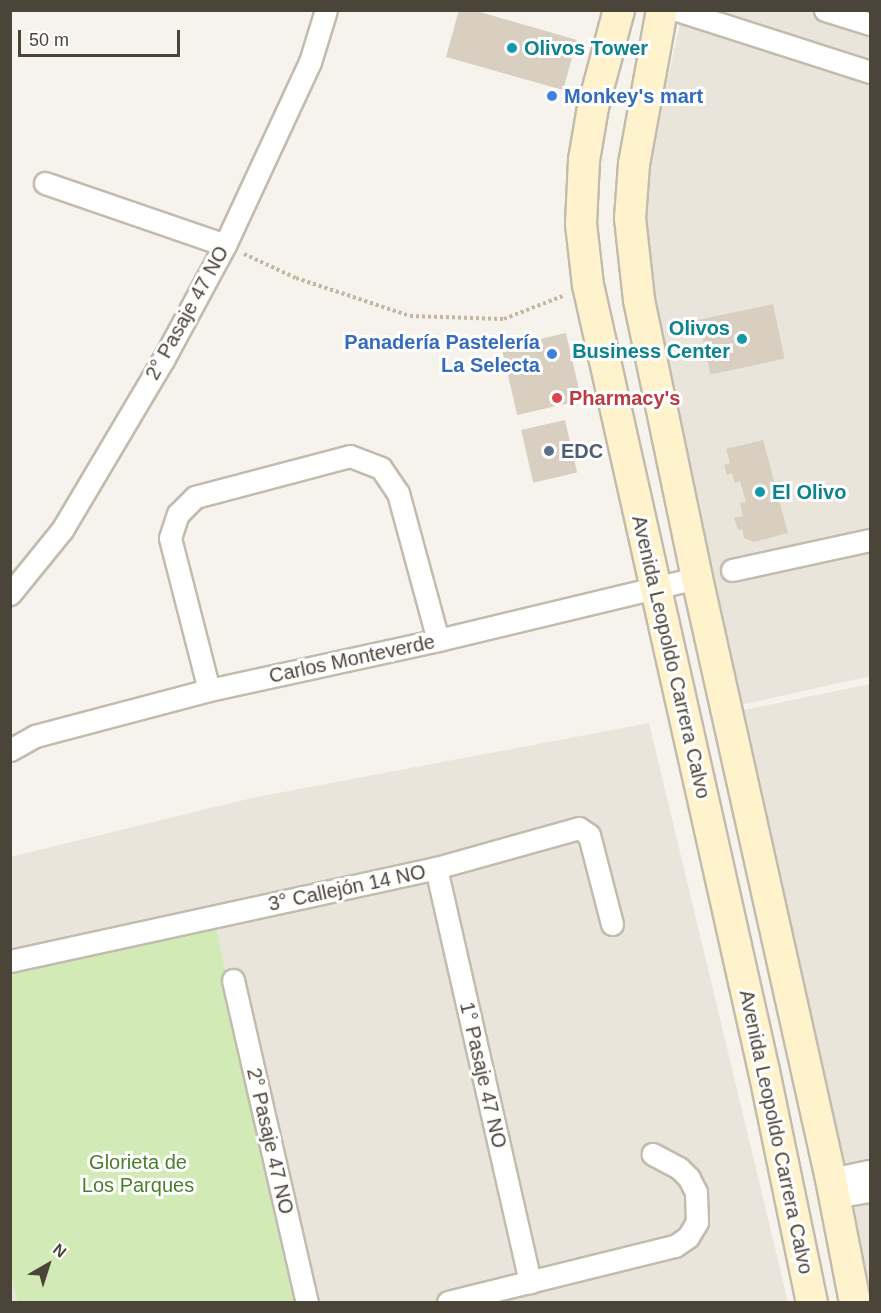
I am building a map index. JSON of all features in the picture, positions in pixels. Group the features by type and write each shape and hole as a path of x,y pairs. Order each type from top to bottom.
{"main road":[{"name":"Avenida Leopoldo Carrera Calvo","path":"620,10 592,107 584,160 581,224 588,285 812,1302"},
{"path":"662,10 634,164 630,218 639,300 697,578 833,1188 855,1302"}],"street":[{"name":"2° Pasaje 47 NO","path":"10,594 62,530 163,360 225,245 309,62 326,10"},
{"path":"677,10 870,72"},
{"path":"825,10 870,24"},
{"path":"45,183 225,245"},
{"path":"209,690 170,538 178,514 195,497 350,456 381,468 398,493 438,640"},
{"path":"732,570 870,540"},
{"name":"Carlos Monteverde","path":"10,750 35,736 209,690 438,640 697,578"},
{"name":"3° Callejón 14 NO","path":"10,961 436,868 579,828 589,836 612,924"},
{"name":"1° Pasaje 47 NO","path":"436,868 530,1282"},
{"name":"2° Pasaje 47 NO","path":"233,980 308,1302"},
{"path":"448,1302 675,1246 688,1237 697,1222 696,1192 689,1178 679,1168 652,1154"},
{"path":"833,1188 870,1171"},
{"path":"833,1188 870,1191"}],"path":[{"path":"225,245 296,278 410,316 504,319 588,285"}],"shaded area":[{"path":"683,11 870,11 870,676 741,705 654,307 644,185"},
{"path":"870,684 870,1302 830,1127 768,824 739,711"},
{"path":"649,723 788,1302 11,1302 10,857 252,798"}],"green space":[{"name":"Glorieta de Los Parques","path":"216,928 296,1302 18,1302 10,1268 10,972"}],"building":[{"name":"Olivos Tower","path":"459,10 473,10 577,40 563,90 446,57"},
{"name":"Olivos Business Center","path":"773,304 785,359 710,375 699,320"},
{"path":"566,333 582,400 517,415 502,348"},
{"name":"EDC","path":"565,420 577,473 533,483 521,430"},
{"name":"El Olivo","path":"763,440 788,533 754,542 744,538 742,529 738,530 734,518 743,516 740,503 746,502 740,481 735,483 732,473 727,475 724,465 730,463 726,449"}],"place":[{"name":"Olivos Tower","path":"512,48"},
{"name":"Monkey's mart","path":"552,96"},
{"name":"Olivos Business Center","path":"742,339"},
{"name":"Panadería Pastelería La Selecta","path":"552,354"},
{"name":"Pharmacy's","path":"557,398"},
{"name":"EDC","path":"549,451"},
{"name":"El Olivo","path":"760,492"}]}
